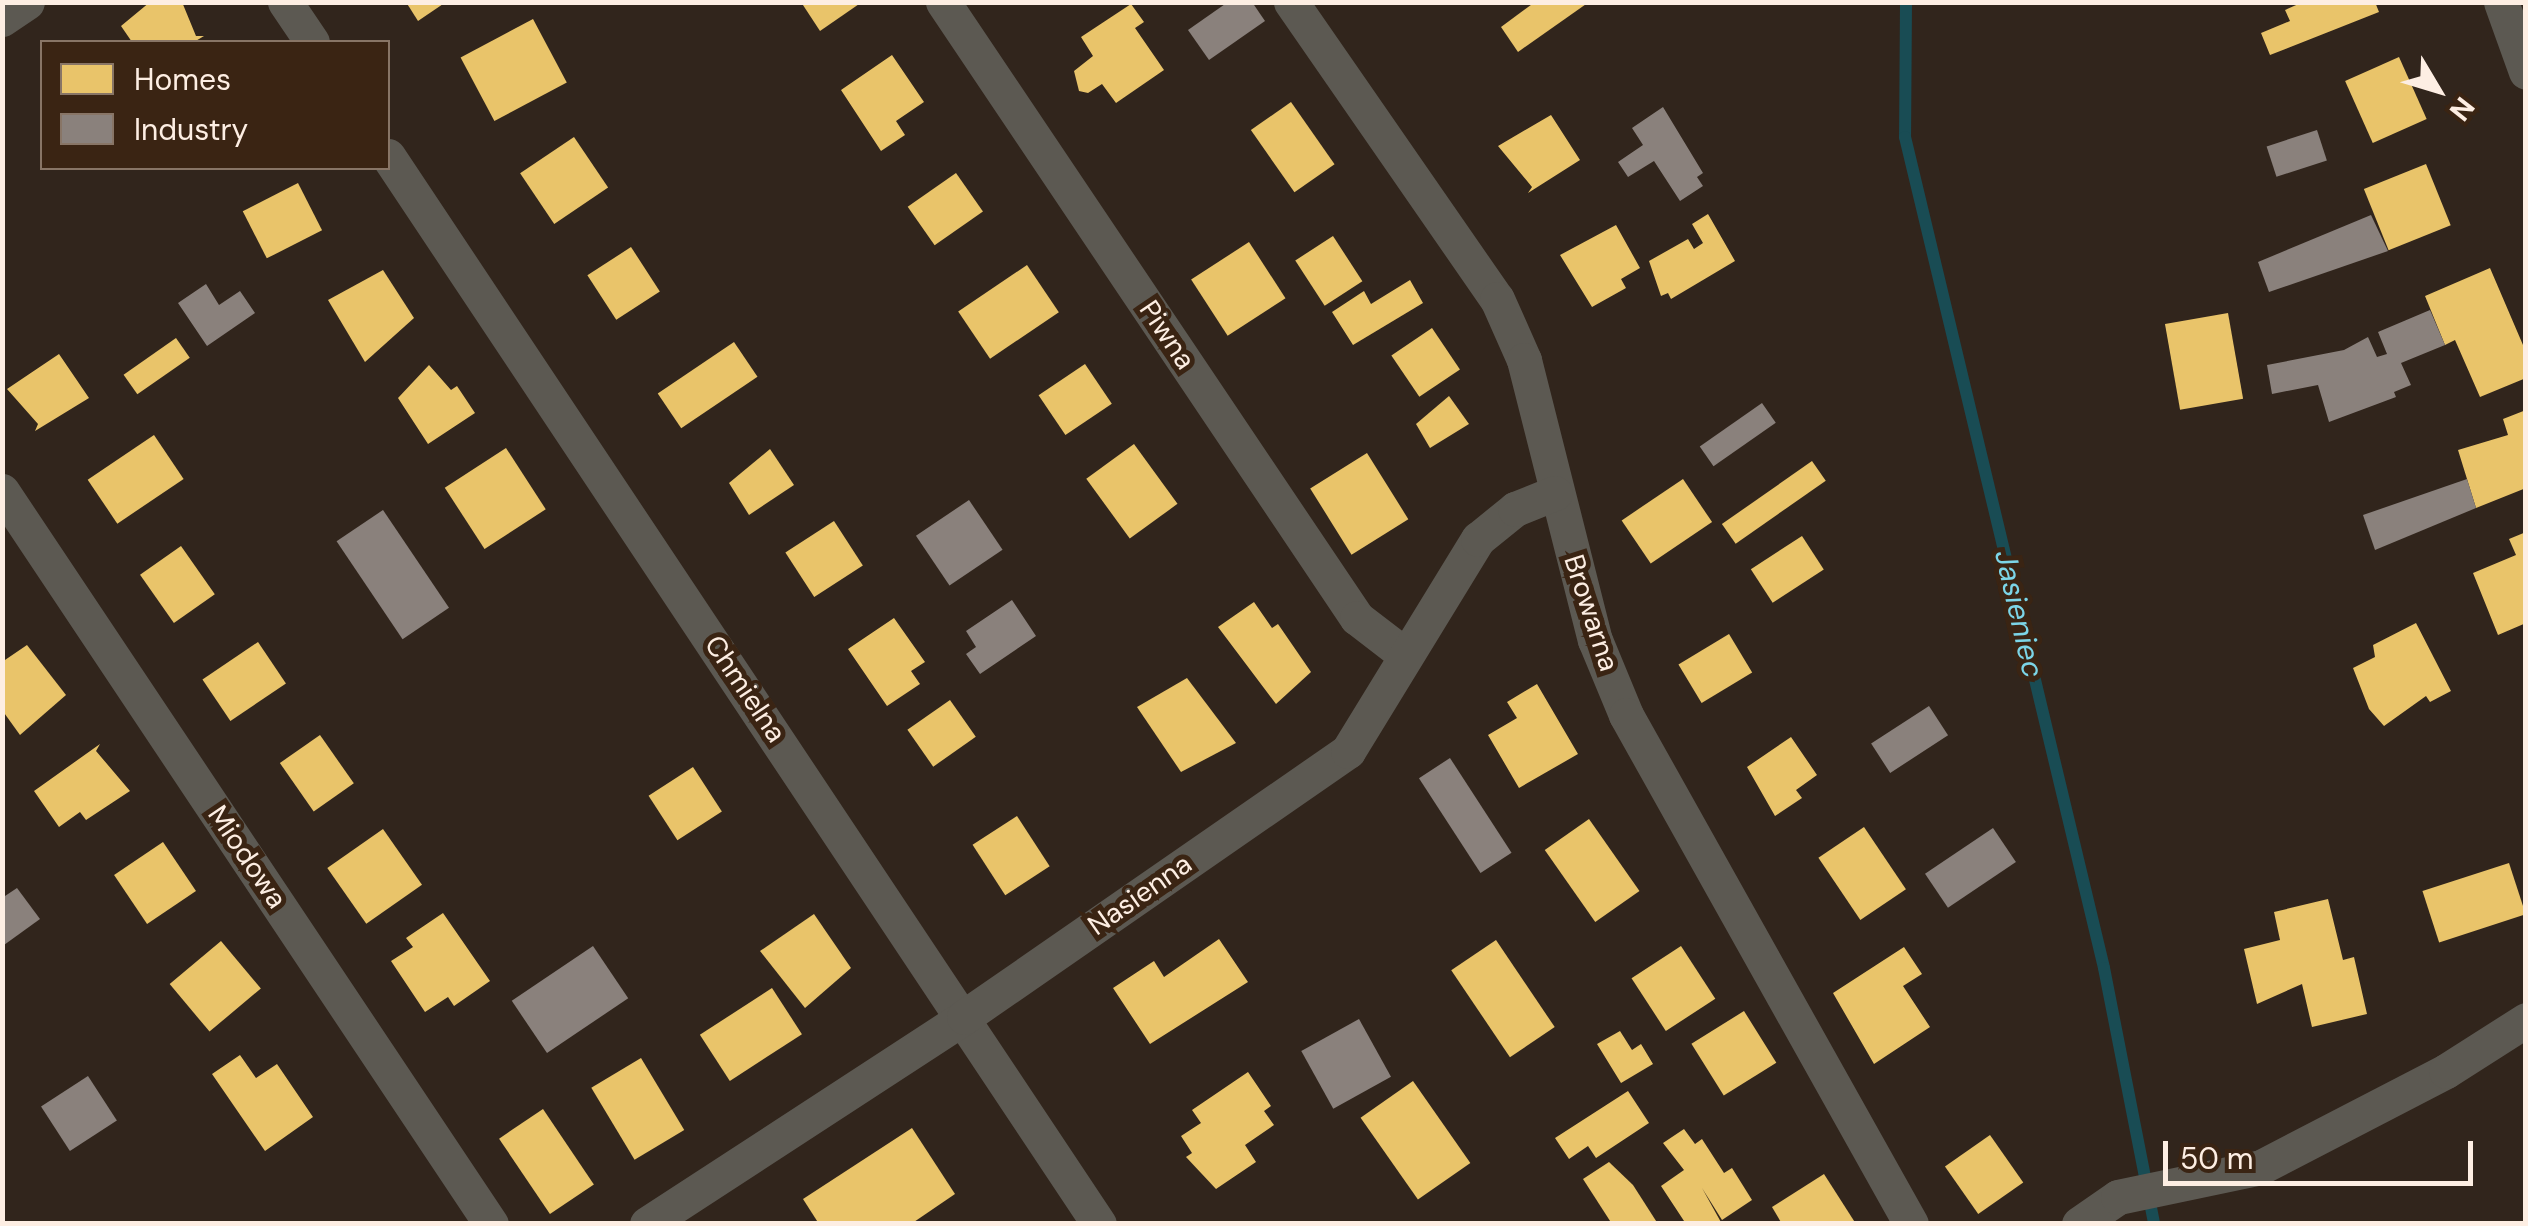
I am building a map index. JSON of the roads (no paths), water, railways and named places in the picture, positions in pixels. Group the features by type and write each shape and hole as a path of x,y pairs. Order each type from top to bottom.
{"street":[{"path":"2,19 27,2"},
{"path":"285,2 311,40"},
{"name":"Piwna","path":"943,2 1358,618 1405,655"},
{"name":"Browarna","path":"1291,2 1497,299 1524,360 1555,493 1596,640 1626,714 1911,1224"},
{"path":"2501,2 2526,72"},
{"name":"Chmielna","path":"390,159 1099,1224"},
{"name":"Miodowa","path":"2,491 491,1224"},
{"name":"Nasienna","path":"647,1224 964,1017 1348,751 1478,539 1515,508 1555,493"},
{"path":"2078,1224 2118,1197 2261,1166 2446,1071 2526,1020"}],"waterway":[{"name":"Jasieniec","path":"1906,2 1905,137 2104,968 2154,1224"}]}
